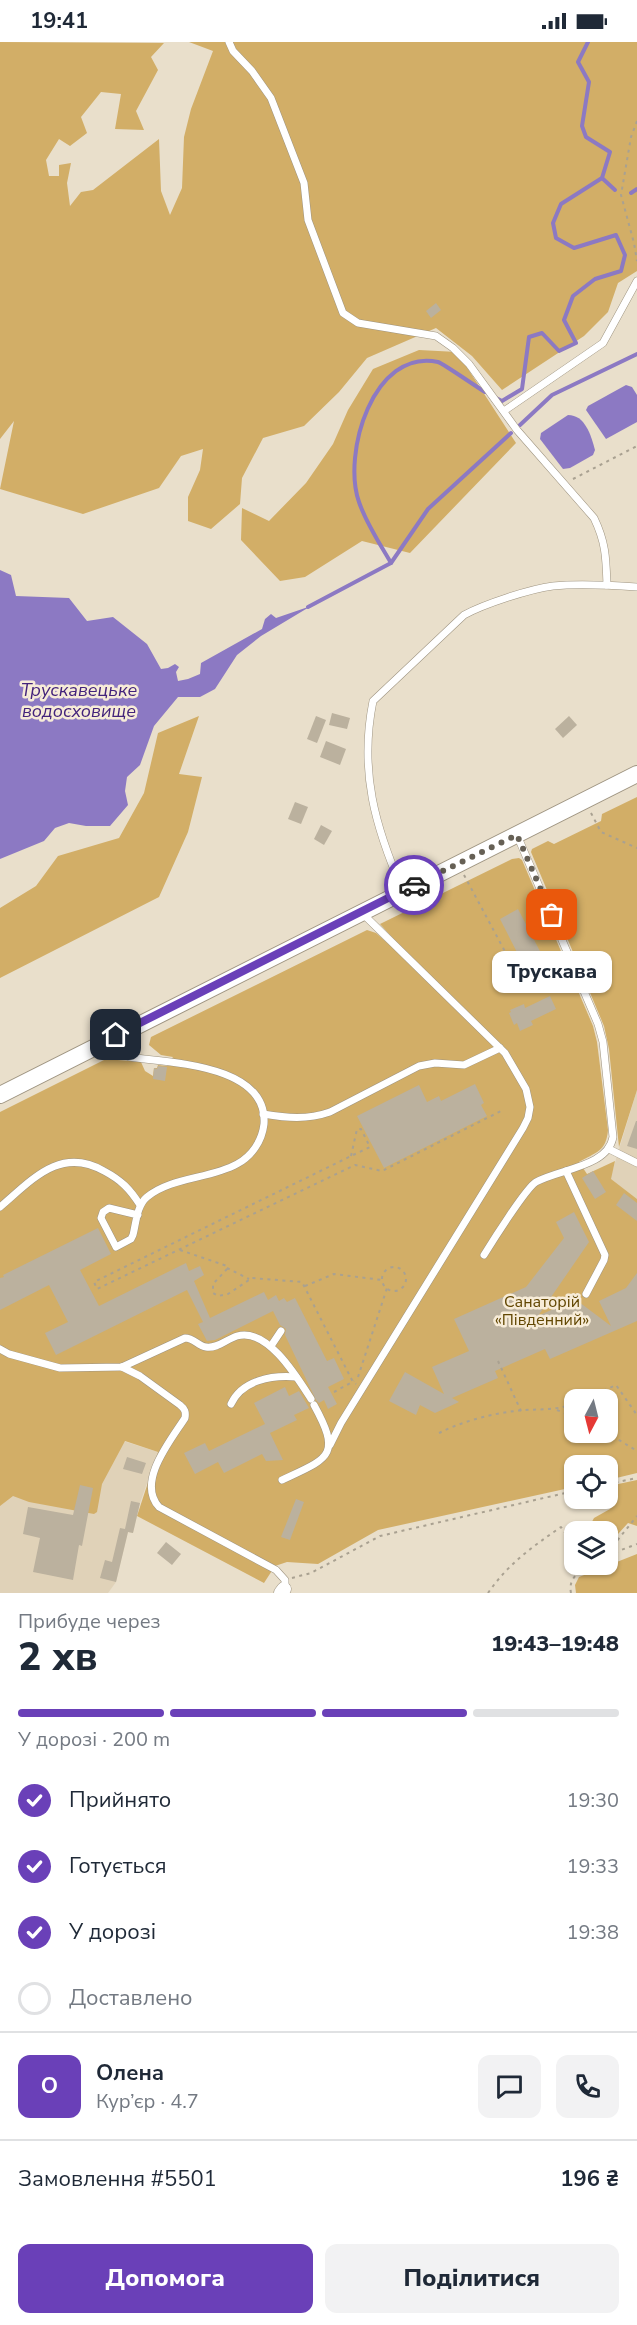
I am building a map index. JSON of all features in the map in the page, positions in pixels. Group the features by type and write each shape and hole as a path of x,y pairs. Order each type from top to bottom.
{"street":[{"path":"0,1095 637,774"}],"lane":[{"path":"229,42 233,51 252,71 271,98 304,183 308,220 343,313 358,323 436,336 453,348 469,364 562,483 594,518 602,535 606,552 607,585"},
{"path":"504,411 603,343 637,281"},
{"path":"403,891 379,830 371,801 368,764 370,716 373,701 465,615 478,607 552,586 637,587"},
{"path":"484,1255 532,1185 599,1157 609,1149 613,1137 603,1042 598,1024 517,835"},
{"path":"282,1480 322,1460 328,1452 341,1423 528,1118 530,1107 526,1089 500,1048 362,912"},
{"path":"116,1035 129,1057 214,1069 229,1074 251,1091 263,1114 262,1136 246,1159 223,1170 160,1189 145,1198 140,1205 138,1215 131,1239 116,1247 101,1218 103,1212 109,1209 138,1215"},
{"path":"263,1114 300,1119 316,1117 330,1113 419,1066 435,1063 464,1065 500,1048"},
{"path":"609,1149 637,1163"},
{"path":"0,1207 39,1174 66,1161 81,1161 94,1165 129,1187 140,1205"},
{"path":"566,1171 604,1255 604,1260 586,1294"},
{"path":"271,1346 281,1331"},
{"path":"0,1349 9,1354 60,1368 122,1367 185,1338 210,1347 235,1337 258,1338 271,1346 313,1402 327,1431 330,1445"},
{"path":"122,1367 140,1376 185,1408 185,1418 162,1452 154,1472 152,1493 154,1502 159,1507 276,1570 285,1580 284,1592"},
{"path":"231,1404 249,1384 276,1377 296,1377"}],"path":[{"path":"637,121 631,138 621,195 637,261"},
{"path":"562,483 637,446"},
{"path":"591,813 601,832 637,848"},
{"path":"464,875 509,959"},
{"path":"351,1156 354,1132 361,1129 370,1147 93,1282 97,1289 355,1165 382,1172 501,1111"},
{"path":"178,1249 249,1279"},
{"path":"391,1267 405,1274 402,1287 397,1290 387,1288 382,1280 383,1274 391,1267"},
{"path":"227,1268 213,1284 212,1290 215,1295 224,1296 249,1279 262,1277 302,1282 353,1382 365,1387"},
{"path":"305,1286 334,1274 382,1280"},
{"path":"334,1392 357,1379 387,1288"},
{"path":"498,1361 520,1411"},
{"path":"607,1389 616,1385 637,1415"},
{"path":"439,1433 452,1427 520,1411 554,1409 564,1406"},
{"path":"554,1409 564,1413"},
{"path":"618,1439 637,1451"},
{"path":"618,1482 637,1478"},
{"path":"295,1577 311,1573 380,1536 564,1493"},
{"path":"618,1541 637,1516"},
{"path":"488,1593 502,1573 561,1527 564,1531"},
{"path":"618,1551 637,1544"},
{"path":"571,1593 570,1584 577,1575"}],"shaded area":[{"path":"637,1090 637,1199 610,1179"},
{"path":"0,1402 158,1452 140,1503 133,1533 128,1532 116,1582 108,1593 0,1593"}],"green space":[{"path":"0,42 164,43 151,57 158,70 136,111 144,130 115,129 121,94 101,92 81,117 87,133 70,146 59,139 46,160 49,176 59,176 59,165 71,163 67,183 70,206 81,192 93,190 159,139 161,191 170,215 182,188 184,137 191,109 213,51 189,42 637,42 637,271 618,283 608,312 584,336 502,390 472,356 436,328 367,358 339,392 304,426 263,438 242,478 240,504 211,529 188,521 188,497 200,470 203,449 181,456 159,488 83,514 0,489 14,421 0,439"},
{"path":"419,350 457,352 516,443 410,553 362,541 305,577 280,581 241,540 242,508 269,521 306,483 333,444 348,410 373,369"},
{"path":"199,716 179,774 202,777 188,832 159,897 0,978 0,908 36,886 58,856 119,838 144,793 158,733"},
{"path":"637,797 637,1090 619,1147 609,1049 604,1026 531,852 532,849 548,841 554,844 601,821 602,814"},
{"name":"Санаторій «Південний»","path":"512,859 522,860 593,1026 597,1042 607,1137 602,1147 579,1162 587,1174 615,1161 611,1179 637,1199 637,1473 618,1478 618,1455 564,1455 564,1489 378,1530 318,1564 287,1562 275,1566 264,1583 137,1516 158,1452 125,1441 102,1484 97,1512 94,1514 29,1502 13,1496 0,1506 0,1112 106,1059 141,1062 145,1071 153,1076 154,1068 158,1065 167,1066 173,1057 161,1055 149,1045 151,1037 367,930 376,933 391,946 398,944 380,924"},
{"path":"637,1480 637,1526 628,1523 618,1534 618,1521 592,1521 610,1509 618,1509 618,1484"},
{"path":"637,1554 637,1593 576,1593 575,1585 579,1577 618,1575 618,1562"}],"water":[{"path":"626,385 632,387 637,395 637,422 606,439 586,410 588,406"},
{"path":"568,415 579,418 583,422 595,450 593,455 570,468 563,469 540,439 541,433"},
{"name":"Трускавецьке водосховище","path":"0,570 11,575 16,596 69,598 87,621 113,617 147,644 161,669 175,664 179,667 176,672 178,681 200,674 201,663 262,629 265,619 271,614 276,618 311,606 261,636 237,655 215,689 200,697 178,697 154,726 140,765 127,777 125,791 128,805 110,826 69,823 55,828 44,841 0,859"}],"building":[{"path":"436,303 441,310 431,318 426,311"},
{"path":"332,713 350,718 347,729 329,725"},
{"path":"316,716 326,720 317,743 307,739"},
{"path":"569,716 577,725 563,738 555,729"},
{"path":"326,741 346,749 340,765 320,757"},
{"path":"295,802 308,807 301,824 288,819"},
{"path":"321,825 332,831 324,845 314,839"},
{"path":"518,909 543,957 524,966 500,919"},
{"path":"550,996 556,1009 531,1021 533,1025 520,1031 517,1023 514,1025 510,1010 524,1004 525,1008"},
{"path":"158,1066 167,1067 165,1081 153,1079 154,1068 157,1069"},
{"path":"475,1084 487,1116 384,1168 357,1116 419,1085 427,1102 439,1096 441,1101"},
{"path":"637,1121 637,1149 627,1146"},
{"path":"593,1171 606,1192 595,1199 582,1178"},
{"path":"624,1193 637,1203 637,1221 616,1205"},
{"path":"574,1212 589,1242 538,1316 575,1299 611,1326 599,1301 626,1288 637,1273 637,1321 550,1359 545,1349 495,1371 498,1378 452,1398 459,1402 435,1413 420,1405 416,1415 389,1401 405,1372 444,1394 432,1367 469,1351 454,1319 526,1287 564,1238 556,1222"},
{"path":"98,1228 111,1254 80,1270 99,1306 186,1263 189,1271 200,1266 204,1275 194,1281 210,1318 264,1292 268,1300 276,1295 279,1301 284,1298 287,1302 295,1298 327,1361 334,1358 344,1379 328,1387 337,1404 328,1409 324,1400 319,1403 316,1400 285,1335 286,1329 280,1325 273,1311 215,1340 207,1341 198,1324 203,1322 187,1290 56,1355 45,1333 68,1322 49,1285 0,1310 0,1278 4,1277 3,1275"},
{"path":"285,1387 289,1396 299,1391 309,1408 294,1415 297,1420 270,1433 283,1460 266,1461 262,1454 224,1473 218,1462 195,1474 184,1453 205,1443 209,1451 265,1424 254,1403"},
{"path":"127,1457 146,1463 142,1474 123,1469"},
{"path":"80,1485 93,1488 73,1580 33,1572 40,1538 23,1534 28,1507 73,1515"},
{"path":"296,1499 304,1502 290,1540 281,1537"},
{"path":"131,1501 140,1503 133,1533 128,1532 116,1582 100,1578 105,1560 112,1562 120,1528 125,1529"},
{"path":"166,1542 181,1554 172,1565 157,1553"}],"waterway":[{"path":"496,398 502,401 522,389 529,337 542,333 559,351 576,343 564,320 573,296 595,279 621,271 625,255 616,235 574,248 556,238 553,223 561,204 602,178 610,152 586,137 582,126 589,82 578,62 588,42"},
{"path":"602,178 615,190"},
{"path":"631,193 637,189"},
{"path":"520,425 552,395 637,354"},
{"path":"391,563 365,518 355,482 355,458 359,433 380,387 396,371 415,362 438,362 485,392"},
{"path":"308,607 391,563 428,509 511,433"}],"way so far":[{"path":"414,885 517,835 552,915"}],"place":[{"name":"Трускава","path":"552,915"}],"route":[{"path":"116,1035 414,885"}]}
